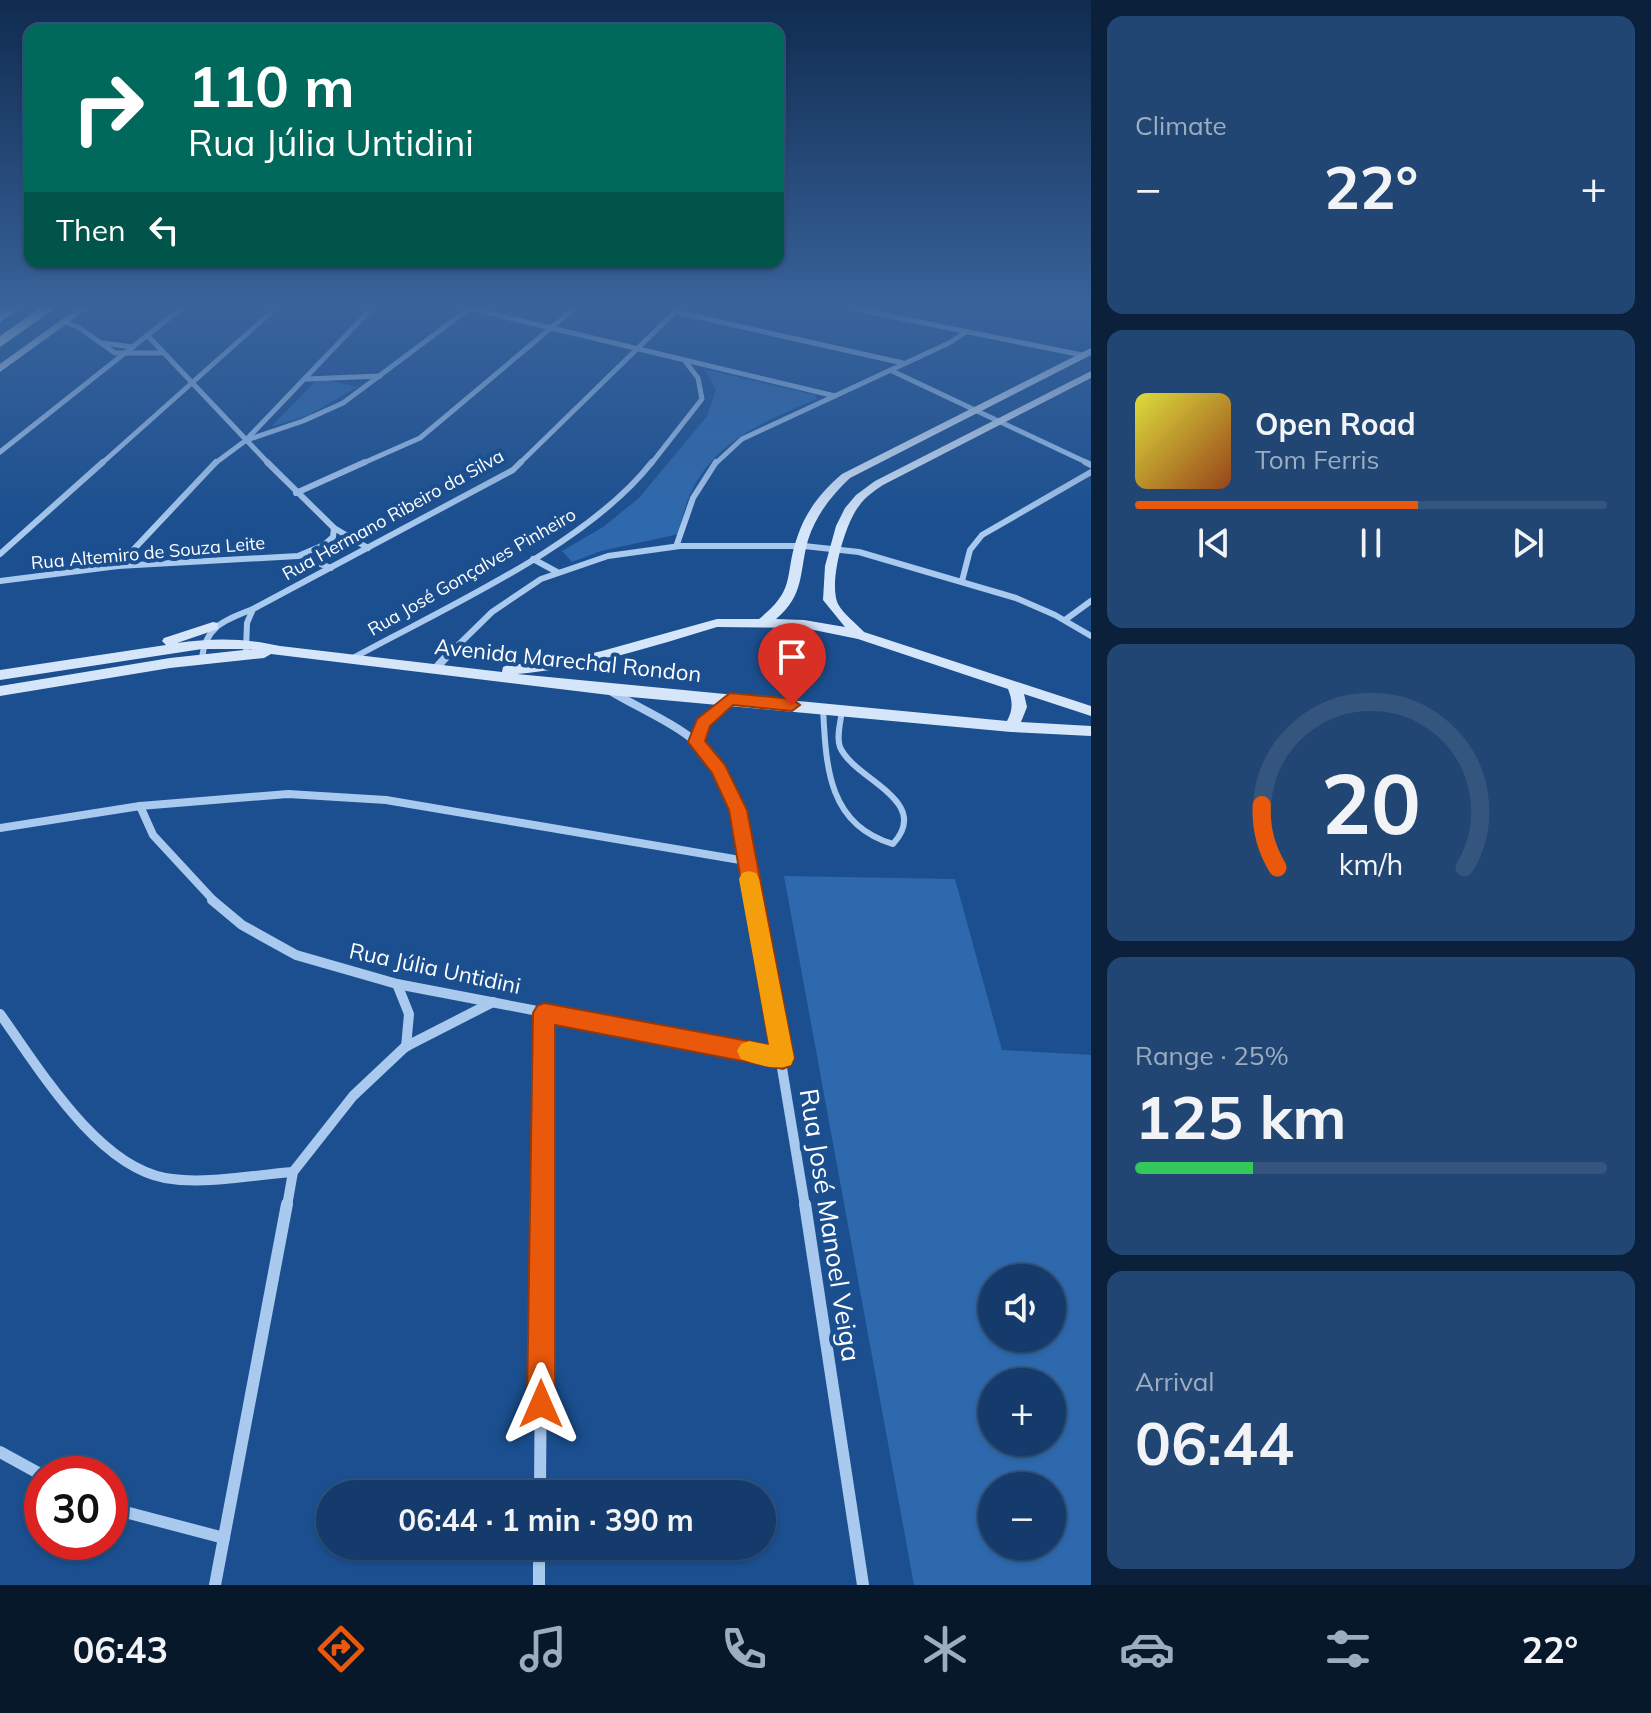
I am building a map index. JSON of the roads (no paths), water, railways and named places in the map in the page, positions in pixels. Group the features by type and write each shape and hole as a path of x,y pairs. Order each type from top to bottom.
{"street":[{"path":"0,452 89,381"},
{"path":"0,554 195,381"},
{"path":"118,566 219,459 245,441 304,381"},
{"path":"354,381 361,391"},
{"path":"245,441 303,421 361,391 374,381"},
{"path":"296,493 420,438 489,381"},
{"name":"Rua Hermano Ribeiro da Silva","path":"213,626 253,609 513,470 605,381"},
{"name":"Rua José Gonçalves Pinheiro","path":"353,658 533,559 602,514 644,473 695,411 702,399 699,381"},
{"path":"771,381 835,396"},
{"path":"677,544 693,492 719,457 742,439 771,423 867,381"},
{"path":"912,381 1091,465"},
{"path":"764,622 786,604 794,591 800,546 820,500 846,476 1031,381"},
{"path":"860,635 830,600 828,586 836,548 849,510 862,495 1077,381"},
{"path":"193,383 296,493 334,528 368,548"},
{"path":"962,581 970,550 982,535 1091,472"},
{"path":"298,556 324,545 333,537 334,528"},
{"path":"436,668 473,626 508,598 557,572 639,549 677,544 836,548 1022,600 1091,636"},
{"path":"298,556 331,568"},
{"name":"Rua Altemiro de Souza Leite","path":"0,581 118,566 298,556"},
{"path":"533,559 557,572"},
{"path":"1065,620 1091,601"},
{"path":"246,649 247,623 253,609"},
{"path":"480,673 556,666 603,656 717,623 804,624 860,635 1091,711"},
{"path":"202,652 213,626"},
{"path":"124,656 213,626"},
{"name":"Avenida Marechal Rondon","path":"0,691 124,656 246,649 353,658 609,690 1011,727 1091,731"},
{"name":"Avenida Marechal Rondon","path":"0,675 54,674 202,652"},
{"path":"603,656 601,676 609,690"},
{"path":"1011,727 1021,712 1020,699 1014,687"},
{"name":"Rua José Manoel Veiga","path":"609,690 696,742 719,770 738,810 783,1058 863,1585"},
{"path":"696,742 703,724 730,699"},
{"path":"0,828 140,806 288,794 386,800 746,861"},
{"name":"Rua Júlia Untidini","path":"140,806 161,846 211,899 242,925 296,955 397,984 783,1058"},
{"path":"397,984 410,1006 412,1029 405,1047"},
{"path":"215,1585 293,1172 353,1096 405,1047 494,1002"},
{"path":"540,1480 544,1013"},
{"path":"0,1014 73,1112 123,1161 163,1179 293,1172"},
{"path":"0,1452 24,1465"},
{"path":"128,1513 224,1538"},
{"path":"539,1560 539,1585"}],"lane":[{"path":"823,708 826,763 834,793 857,826 872,837 893,844 904,832 901,807 885,788 844,755 838,743 842,710"}]}
